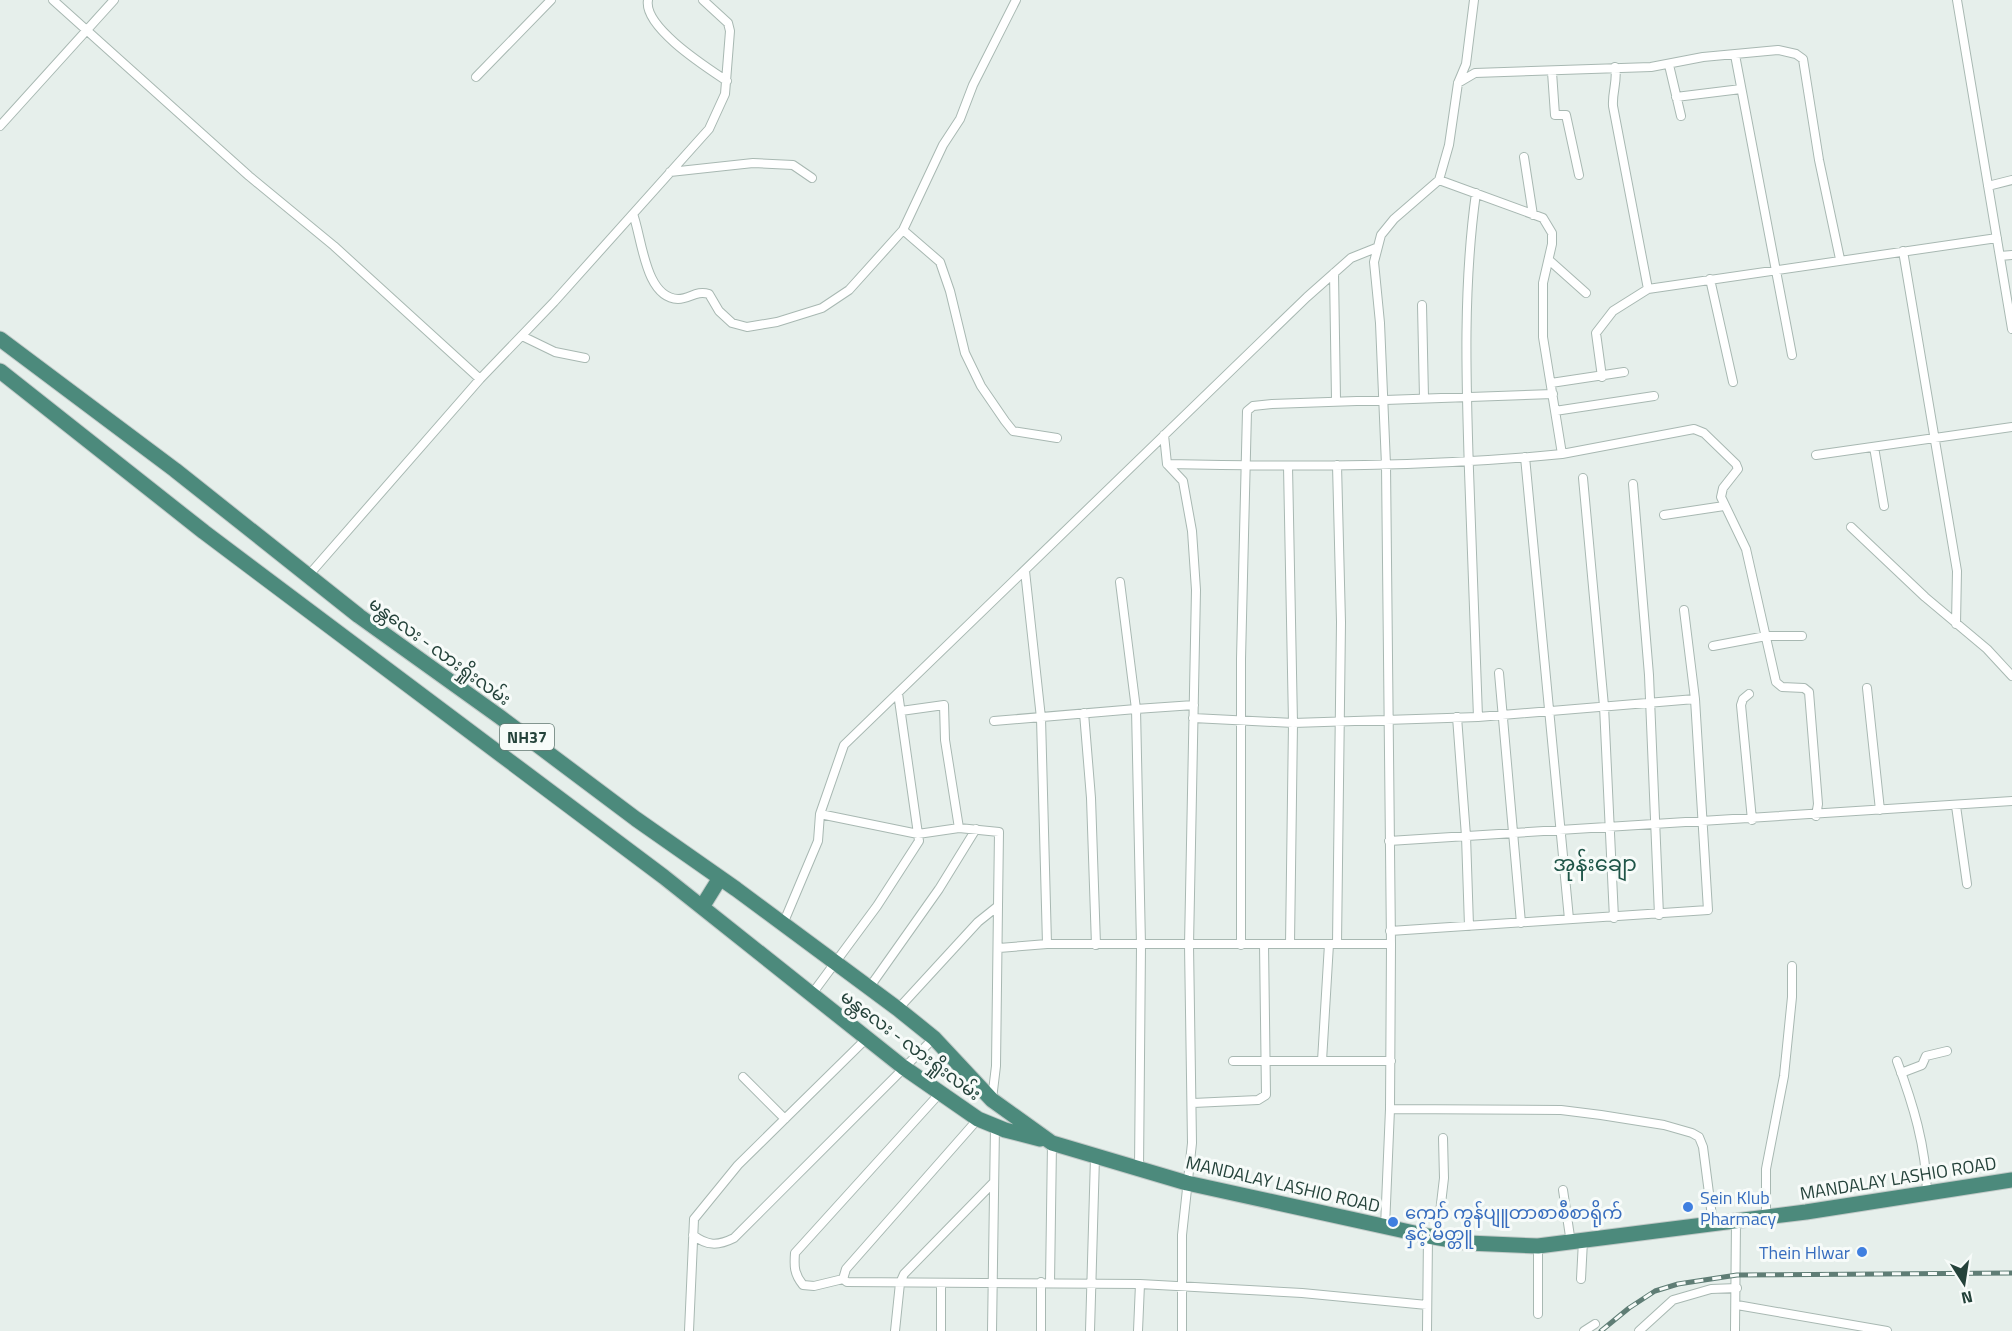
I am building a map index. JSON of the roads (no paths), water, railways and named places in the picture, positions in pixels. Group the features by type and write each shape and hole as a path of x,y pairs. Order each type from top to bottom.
{"highway":[{"name":"မန္တလေး - လားရှိုးလမ်း","path":"0,339 176,470 359,616 897,1009 934,1038 992,1100 1051,1142"},
{"name":"မန္တလေး - လားရှိုးလမ်း","path":"0,371 105,456 702,907 903,1067 978,1119 1051,1142"},
{"path":"702,907 720,878"},
{"name":"MANDALAY LASHIO ROAD","path":"1051,1142 1187,1183 1385,1227 1468,1243 1538,1246 1766,1217 2012,1180"}],"street":[{"path":"53,0 249,176 334,246 480,379"},
{"path":"0,126 114,0"},
{"path":"476,77 551,0"},
{"path":"648,0 646,8 653,21 697,62 728,81"},
{"path":"308,576 480,379 522,336 709,129 718,113 728,81 728,23 703,0"},
{"path":"633,214 641,234 648,273 663,294 678,299 699,291 709,294 719,311 732,323 747,327 777,322 822,308 839,299 903,230 943,145 960,119 973,85 1016,0"},
{"path":"1385,1227 1391,1061 1386,465 1380,323 1374,262 1381,235 1394,219 1439,180 1449,145 1458,83 1466,64 1474,0"},
{"path":"1957,0 2012,329"},
{"path":"1458,83 1475,73 1552,72 1669,65 1680,60 1778,50 1796,54 1803,59 1819,160 1840,259"},
{"path":"1735,56 1792,355"},
{"path":"1466,64 1475,73"},
{"path":"1669,65 1681,116"},
{"path":"1615,67 1617,78 1612,91 1612,106 1648,289"},
{"path":"1552,72 1555,115 1566,115 1579,175"},
{"path":"1676,97 1741,89"},
{"path":"1524,157 1533,215"},
{"path":"670,172 753,163 793,165 812,178"},
{"path":"1439,180 1543,219 1552,233 1549,260 1543,283 1543,337 1562,454"},
{"path":"1988,186 2012,180"},
{"path":"1476,194 1470,239 1467,296 1466,398 1478,717"},
{"path":"903,230 940,262 950,291 965,353 981,387 1005,421 1013,431 1057,438"},
{"path":"1602,377 1596,333 1613,311 1648,289 1840,259 1997,238"},
{"path":"783,924 818,841 820,814 844,744 1334,273 1351,258 1376,248"},
{"path":"1903,251 1957,571 1956,624"},
{"path":"2000,256 2012,255"},
{"path":"1549,260 1586,293"},
{"path":"1334,273 1336,400"},
{"path":"1710,279 1733,382"},
{"path":"1422,305 1424,398"},
{"path":"522,336 555,352 585,358"},
{"path":"1551,383 1624,372"},
{"path":"1241,945 1247,411 1253,406 1336,400 1553,394"},
{"path":"1555,411 1654,396"},
{"path":"1816,455 2012,427"},
{"path":"1167,464 1288,466 1469,462 1562,454 1694,429 1704,433 1738,469 1723,488 1721,497 1746,549 1776,682 1782,687 1804,688 1809,692 1818,804 1816,816"},
{"path":"1164,435 1167,464 1184,481 1192,531 1197,638 1193,718 1189,945 1193,1103 1192,1143 1182,1235 1182,1331"},
{"path":"1874,447 1884,506"},
{"path":"1525,457 1569,919"},
{"path":"1322,1061 1333,944 1340,722 1341,622 1337,465"},
{"path":"1288,466 1293,723 1290,944"},
{"path":"1583,478 1604,706 1614,918"},
{"path":"1633,484 1644,603 1659,915"},
{"path":"1664,515 1724,506"},
{"path":"1851,527 1987,650 2012,676"},
{"path":"1025,571 1041,718 1047,944"},
{"path":"1120,582 1136,708 1142,945 1139,1170"},
{"path":"1390,931 1708,910 1695,699 1684,610"},
{"path":"1713,646 1767,636 1802,636"},
{"path":"1500,673 1521,923"},
{"path":"1867,688 1880,810"},
{"path":"812,994 919,841 898,693"},
{"path":"1749,694 1743,699 1741,705 1752,820"},
{"path":"1193,718 1293,723 1478,717 1695,699"},
{"path":"901,711 944,705 945,740 959,828"},
{"path":"994,721 1194,705"},
{"path":"1084,713 1091,798 1096,945"},
{"path":"1457,717 1466,836 1469,926"},
{"path":"1389,842 1561,829 1816,816 2012,801"},
{"path":"1956,806 1966,884"},
{"path":"820,814 918,834 959,828 999,832 996,1066 992,1100"},
{"path":"869,988 939,889 976,830"},
{"path":"897,1009 978,922 998,906"},
{"path":"999,948 1047,944 1391,944"},
{"path":"1193,1103 1258,1100 1266,1095 1264,944"},
{"path":"1766,1217 1767,1169 1784,1076 1792,997 1792,966"},
{"path":"689,1331 694,1219 738,1165 867,1038"},
{"path":"693,1235 707,1243 716,1244 734,1238 934,1038"},
{"path":"1901,1074 1922,1065 1926,1056 1947,1051"},
{"path":"1233,1061 1391,1061"},
{"path":"1897,1061 1909,1088 1922,1140 1926,1158 1927,1193"},
{"path":"743,1077 785,1119"},
{"path":"940,1093 795,1253 794,1266 797,1277 803,1285 814,1286 843,1279 852,1284 1046,1282 1140,1284 1302,1293 1426,1305"},
{"path":"1390,1108 1561,1110 1664,1125 1692,1133 1699,1137 1703,1147 1713,1224"},
{"path":"843,1279 846,1269 978,1119"},
{"path":"992,1331 995,1126"},
{"path":"1427,1331 1426,1305 1432,1237 1444,1178 1443,1137"},
{"path":"1041,1331 1046,1282 1051,1142"},
{"path":"1090,1331 1095,1157"},
{"path":"895,1331 900,1283 919,1258 993,1183"},
{"path":"1563,1190 1577,1242 1581,1279"},
{"path":"1736,1221 1736,1331"},
{"path":"1538,1246 1538,1314"},
{"path":"941,1283 941,1331"},
{"path":"1138,1331 1140,1284"},
{"path":"1639,1331 1673,1300 1700,1292 1737,1288"},
{"path":"1737,1305 1835,1327 1887,1331"},
{"path":"1584,1331 1595,1324"}],"railway":[{"path":"1601,1331 1629,1308 1655,1291 1678,1284 1737,1275 2012,1273"}],"place":[{"name":"Sein Klub Pharmacy","path":"1688,1207"},
{"name":"ကျော် ကွန်ပျူတာစာစီစာရိုက် နှင့် မိတ္တူ","path":"1393,1222"},
{"name":"Thein Hlwar","path":"1862,1252"}],"district":[{"name":"အုန်းချော","path":"1595,863"}]}
